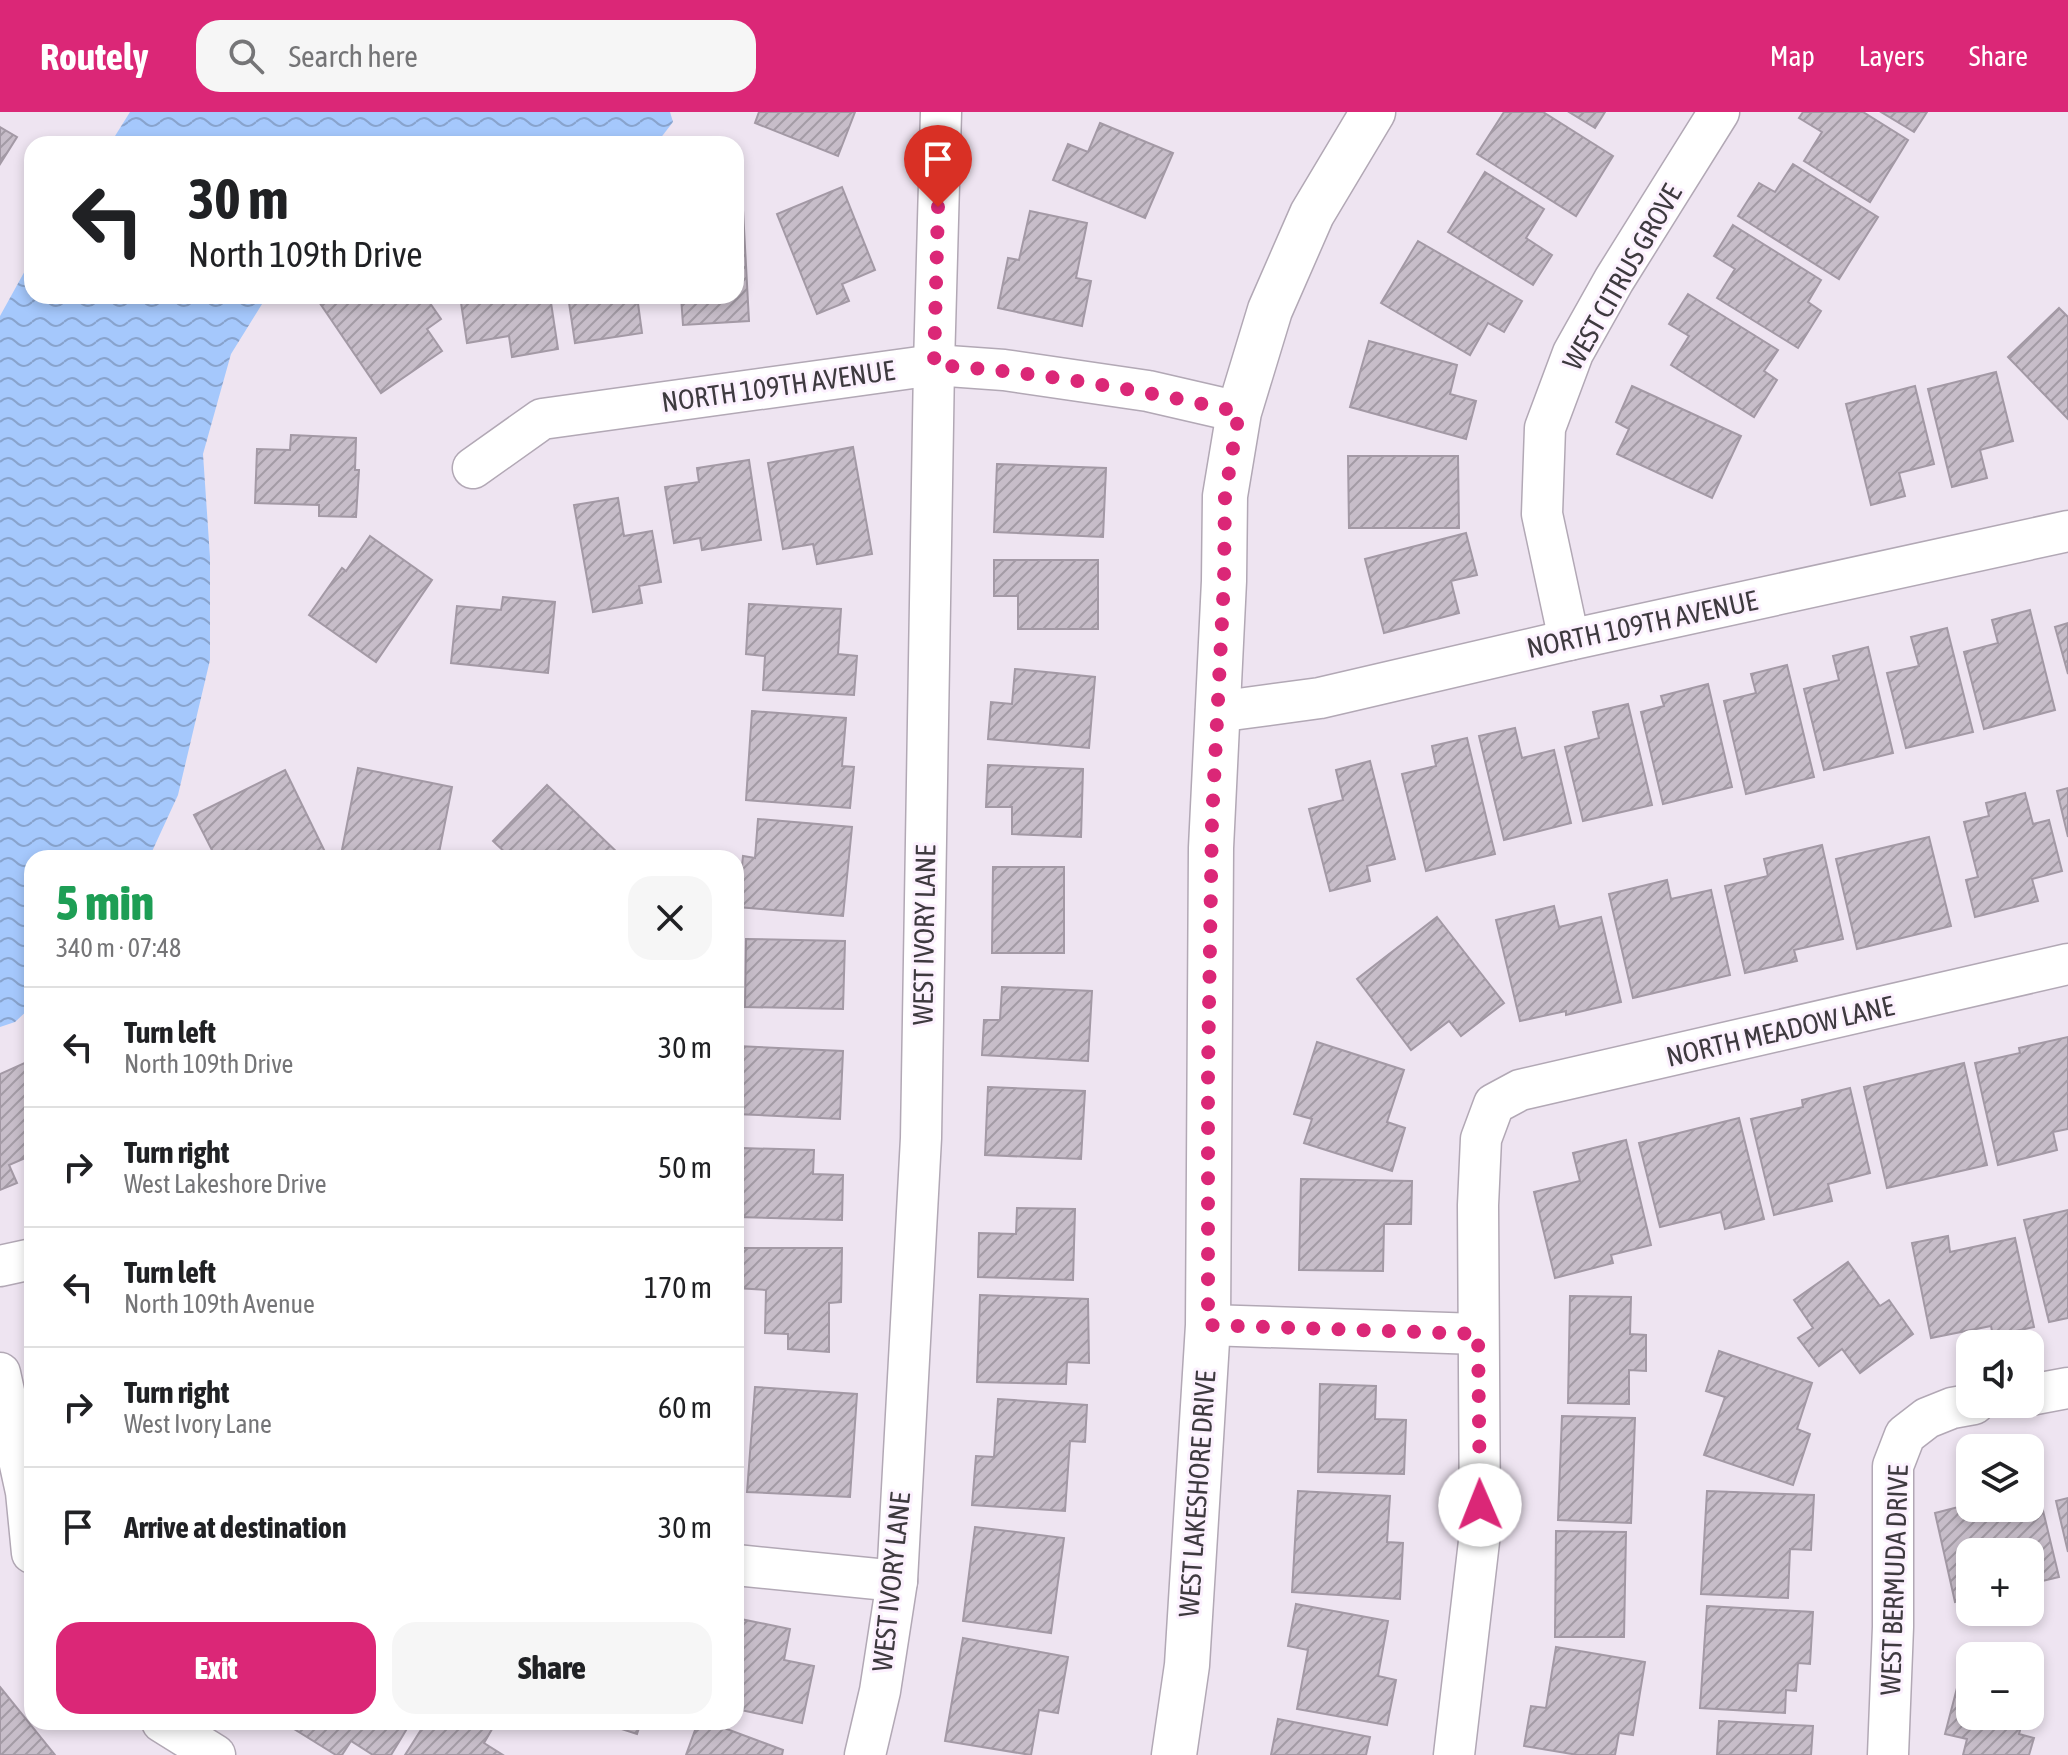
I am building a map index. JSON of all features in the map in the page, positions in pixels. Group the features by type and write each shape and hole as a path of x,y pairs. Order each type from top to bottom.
{"street":[{"name":"WEST IVORY LANE","path":"865,1755 880,1691 897,1581 921,1138 941,112"},
{"name":"WEST LAKESHORE DRIVE","path":"1174,1755 1187,1665 1208,1325 1208,1070 1216,712 1224,581 1225,496 1239,412 1270,310 1312,214 1373,112"},
{"name":"WEST CITRUS GROVE","path":"1569,640 1542,514 1545,428 1573,353 1614,280 1719,112"},
{"name":"NORTH 109TH AVENUE","path":"473,468 542,419 934,365 1004,370 1148,391 1239,412"},
{"name":"NORTH 109TH AVENUE","path":"1216,712 1320,698 2068,531"},
{"name":"NORTH MEADOW LANE","path":"1478,1334 1481,1139 1494,1104 1520,1090 2068,964"},
{"path":"0,1266 24,1261"},
{"path":"1208,1325 1478,1334 1480,1533 1454,1755"},
{"path":"0,1373 24,1483"},
{"path":"2044,1392 2068,1388"},
{"name":"WEST BERMUDA DRIVE","path":"1888,1755 1893,1627 1893,1466 1905,1435 1927,1418 1956,1407"},
{"path":"744,1566 897,1581"},
{"path":"175,1730 215,1755"}],"water":[{"path":"130,112 670,112 673,122 662,136 115,136"},
{"path":"24,272 24,304 262,304 231,354 203,454 210,557 210,660 178,795 153,850 24,850 24,1014 15,1022 0,1027 0,316"}],"building":[{"path":"759,112 855,112 838,156 755,123"},
{"path":"1504,112 1543,112 1613,156 1576,216 1477,154"},
{"path":"1569,112 1605,112 1595,128"},
{"path":"1803,112 1863,112 1908,140 1870,202 1804,161 1822,132 1799,118"},
{"path":"1881,112 1927,112 1914,132"},
{"path":"1100,123 1173,153 1145,218 1053,180 1068,144 1088,152"},
{"path":"0,127 17,137 0,164"},
{"path":"1793,164 1878,217 1839,279 1738,216 1759,183 1775,192"},
{"path":"1485,172 1544,209 1526,238 1552,255 1533,285 1448,232"},
{"path":"842,187 875,270 842,284 849,301 817,314 777,214"},
{"path":"1030,211 1087,223 1076,278 1091,281 1082,326 998,308 1008,258 1019,260"},
{"path":"1733,225 1821,280 1808,302 1821,311 1798,348 1717,298 1735,269 1714,256"},
{"path":"744,228 749,321 683,325 682,304 744,304"},
{"path":"1418,241 1522,301 1504,332 1488,323 1470,355 1381,303"},
{"path":"1688,294 1778,350 1764,371 1777,380 1754,417 1671,365 1689,336 1669,324"},
{"path":"320,304 431,304 441,319 427,329 442,351 381,393"},
{"path":"461,304 551,304 558,349 512,357 509,336 467,343"},
{"path":"569,304 638,304 642,333 575,343"},
{"path":"2059,308 2068,317 2068,419 2008,357"},
{"path":"1369,341 1457,365 1450,394 1476,401 1466,439 1350,407"},
{"path":"1996,372 2013,441 1980,450 1987,478 1952,487 1928,389"},
{"path":"1632,386 1741,436 1712,498 1617,454 1629,429 1616,422"},
{"path":"1915,386 1934,464 1899,473 1905,496 1871,505 1846,404"},
{"path":"291,435 356,438 355,470 359,470 356,517 319,516 319,505 255,503 257,449 290,450"},
{"path":"853,447 872,554 817,564 813,544 783,549 768,463"},
{"path":"1348,456 1458,456 1459,528 1349,528"},
{"path":"749,460 761,540 702,550 700,538 674,543 665,487 699,482 697,468"},
{"path":"997,464 1106,468 1103,537 994,532"},
{"path":"618,498 624,536 652,531 661,582 639,586 642,603 593,612 574,505"},
{"path":"1466,533 1477,575 1451,581 1459,613 1384,633 1365,559"},
{"path":"370,536 432,580 376,662 309,615 342,568 346,571"},
{"path":"994,560 1098,560 1098,629 1018,629 1018,596 994,596"},
{"path":"503,597 555,602 548,673 451,663 457,606 501,610"},
{"path":"749,604 841,609 838,654 857,656 854,695 763,690 765,656 746,654"},
{"path":"2030,610 2055,710 1984,729 1964,652 1998,643 1992,620"},
{"path":"2068,623 2068,674 2055,627"},
{"path":"1947,628 1973,732 1906,748 1887,673 1919,666 1911,637"},
{"path":"1868,647 1893,753 1824,770 1804,689 1839,680 1833,656"},
{"path":"1787,665 1814,777 1746,794 1724,701 1756,693 1751,674"},
{"path":"1015,669 1095,677 1089,748 988,739 991,702 1012,704"},
{"path":"1708,684 1732,787 1663,804 1641,712 1664,706 1661,696"},
{"path":"1628,704 1652,805 1583,821 1565,747 1599,738 1593,712"},
{"path":"752,711 846,718 842,766 854,767 850,808 746,800"},
{"path":"1515,728 1522,758 1554,750 1571,823 1504,840 1479,736"},
{"path":"1467,738 1495,854 1426,871 1402,774 1436,766 1432,746"},
{"path":"1370,761 1395,859 1367,866 1370,881 1330,891 1309,809 1343,800 1336,770"},
{"path":"988,765 1083,769 1081,837 1012,834 1012,807 986,807"},
{"path":"358,768 452,787 440,850 342,850"},
{"path":"285,770 324,850 212,850 194,815"},
{"path":"547,785 615,850 503,850 493,841"},
{"path":"2068,788 2068,837 2057,791"},
{"path":"2025,793 2033,824 2049,820 2062,871 2032,879 2038,901 1975,917 1966,880 1978,877 1964,822 1989,816 1986,803"},
{"path":"758,819 852,827 843,916 744,908 744,856 755,858"},
{"path":"1929,837 1951,926 1857,949 1836,859"},
{"path":"1822,845 1843,939 1794,950 1797,961 1745,973 1725,886 1768,876 1764,859"},
{"path":"993,867 1064,867 1064,953 992,953"},
{"path":"1667,880 1671,899 1711,890 1730,975 1633,998 1609,894"},
{"path":"1554,906 1559,927 1601,917 1621,1002 1566,1015 1566,1011 1520,1021 1496,920"},
{"path":"1437,917 1504,1003 1461,1036 1449,1021 1411,1050 1357,979"},
{"path":"746,939 845,941 843,1009 745,1007"},
{"path":"1002,987 1092,991 1088,1061 982,1055 984,1020 1000,1020"},
{"path":"2068,1037 2068,1129 2053,1132 2057,1150 1998,1165 1975,1063 2020,1053 2019,1048"},
{"path":"1317,1042 1404,1070 1387,1122 1405,1128 1392,1171 1304,1143 1312,1119 1294,1114"},
{"path":"744,1046 843,1051 840,1119 744,1114"},
{"path":"24,1063 24,1158 9,1165 17,1183 0,1190 0,1074"},
{"path":"1964,1063 1987,1165 1887,1188 1864,1087"},
{"path":"988,1087 1085,1091 1081,1159 985,1155"},
{"path":"1850,1088 1870,1173 1828,1184 1832,1201 1774,1215 1751,1119 1803,1107 1802,1100"},
{"path":"1739,1118 1764,1219 1725,1229 1721,1212 1660,1227 1639,1143"},
{"path":"1626,1140 1651,1245 1611,1255 1613,1263 1555,1278 1534,1192 1580,1181 1573,1153"},
{"path":"744,1148 814,1150 813,1174 843,1175 842,1220 744,1217"},
{"path":"1301,1179 1412,1181 1411,1224 1384,1224 1383,1271 1299,1270"},
{"path":"1017,1208 1075,1209 1073,1280 978,1277 979,1233 1016,1234"},
{"path":"2068,1210 2068,1318 2049,1322 2024,1220"},
{"path":"1948,1236 1950,1252 2015,1238 2034,1327 1992,1330 1991,1326 1956,1330 1956,1333 1931,1338 1912,1243"},
{"path":"744,1248 842,1248 841,1302 829,1303 829,1352 788,1349 788,1334 765,1333 766,1290 744,1289"},
{"path":"1848,1262 1880,1306 1889,1300 1913,1334 1860,1373 1842,1349 1819,1366 1798,1338 1813,1328 1794,1300"},
{"path":"980,1295 1088,1299 1089,1363 1067,1362 1066,1384 977,1382"},
{"path":"1570,1296 1631,1297 1630,1334 1646,1335 1646,1371 1629,1370 1629,1404 1568,1403"},
{"path":"1719,1351 1812,1383 1797,1429 1810,1434 1793,1485 1704,1455 1725,1397 1706,1391"},
{"path":"1320,1384 1376,1386 1375,1419 1406,1420 1404,1474 1318,1472"},
{"path":"755,1387 857,1394 850,1497 747,1492"},
{"path":"998,1399 1087,1405 1085,1442 1070,1441 1065,1511 972,1505 976,1456 994,1457"},
{"path":"1562,1416 1635,1418 1631,1523 1558,1520"},
{"path":"1298,1491 1390,1496 1387,1542 1403,1543 1400,1599 1292,1592"},
{"path":"1707,1491 1814,1495 1811,1550 1790,1549 1788,1598 1701,1594"},
{"path":"2068,1498 2068,1552 2056,1501"},
{"path":"1956,1508 1956,1522 2044,1522 2044,1515 2059,1577 2044,1581 2044,1538 1956,1538 1955,1602 1935,1513"},
{"path":"975,1527 1064,1538 1051,1633 963,1621"},
{"path":"1556,1531 1626,1532 1624,1637 1555,1637"},
{"path":"1296,1604 1388,1621 1378,1676 1396,1680 1387,1725 1297,1709 1308,1650 1288,1646"},
{"path":"1707,1606 1813,1612 1810,1664 1798,1663 1796,1691 1786,1690 1785,1713 1700,1708"},
{"path":"744,1620 790,1629 784,1660 814,1666 802,1723 744,1711"},
{"path":"963,1638 1068,1657 1058,1713 1039,1710 1031,1755 945,1741"},
{"path":"1556,1647 1645,1662 1633,1735 1619,1733 1615,1755 1578,1755 1524,1746 1531,1706 1546,1708"},
{"path":"0,1687 24,1717 24,1730 35,1730 55,1755 0,1755"},
{"path":"1956,1692 1956,1730 2020,1730 2019,1734 2034,1738 2029,1755 1963,1755 1967,1739 1945,1734"},
{"path":"1278,1719 1370,1737 1366,1755 1271,1755"},
{"path":"1719,1721 1813,1726 1811,1755 1717,1755"},
{"path":"296,1730 406,1730 391,1755 373,1755 351,1741 342,1755 336,1755"},
{"path":"421,1730 491,1730 484,1743 503,1755 405,1755"},
{"path":"695,1730 729,1730 783,1750 782,1755 686,1755"}],"route":[{"path":"938,207 934,365 1004,370 1148,391 1239,412 1225,496 1212,821 1208,1325 1478,1334 1480,1505"}]}
